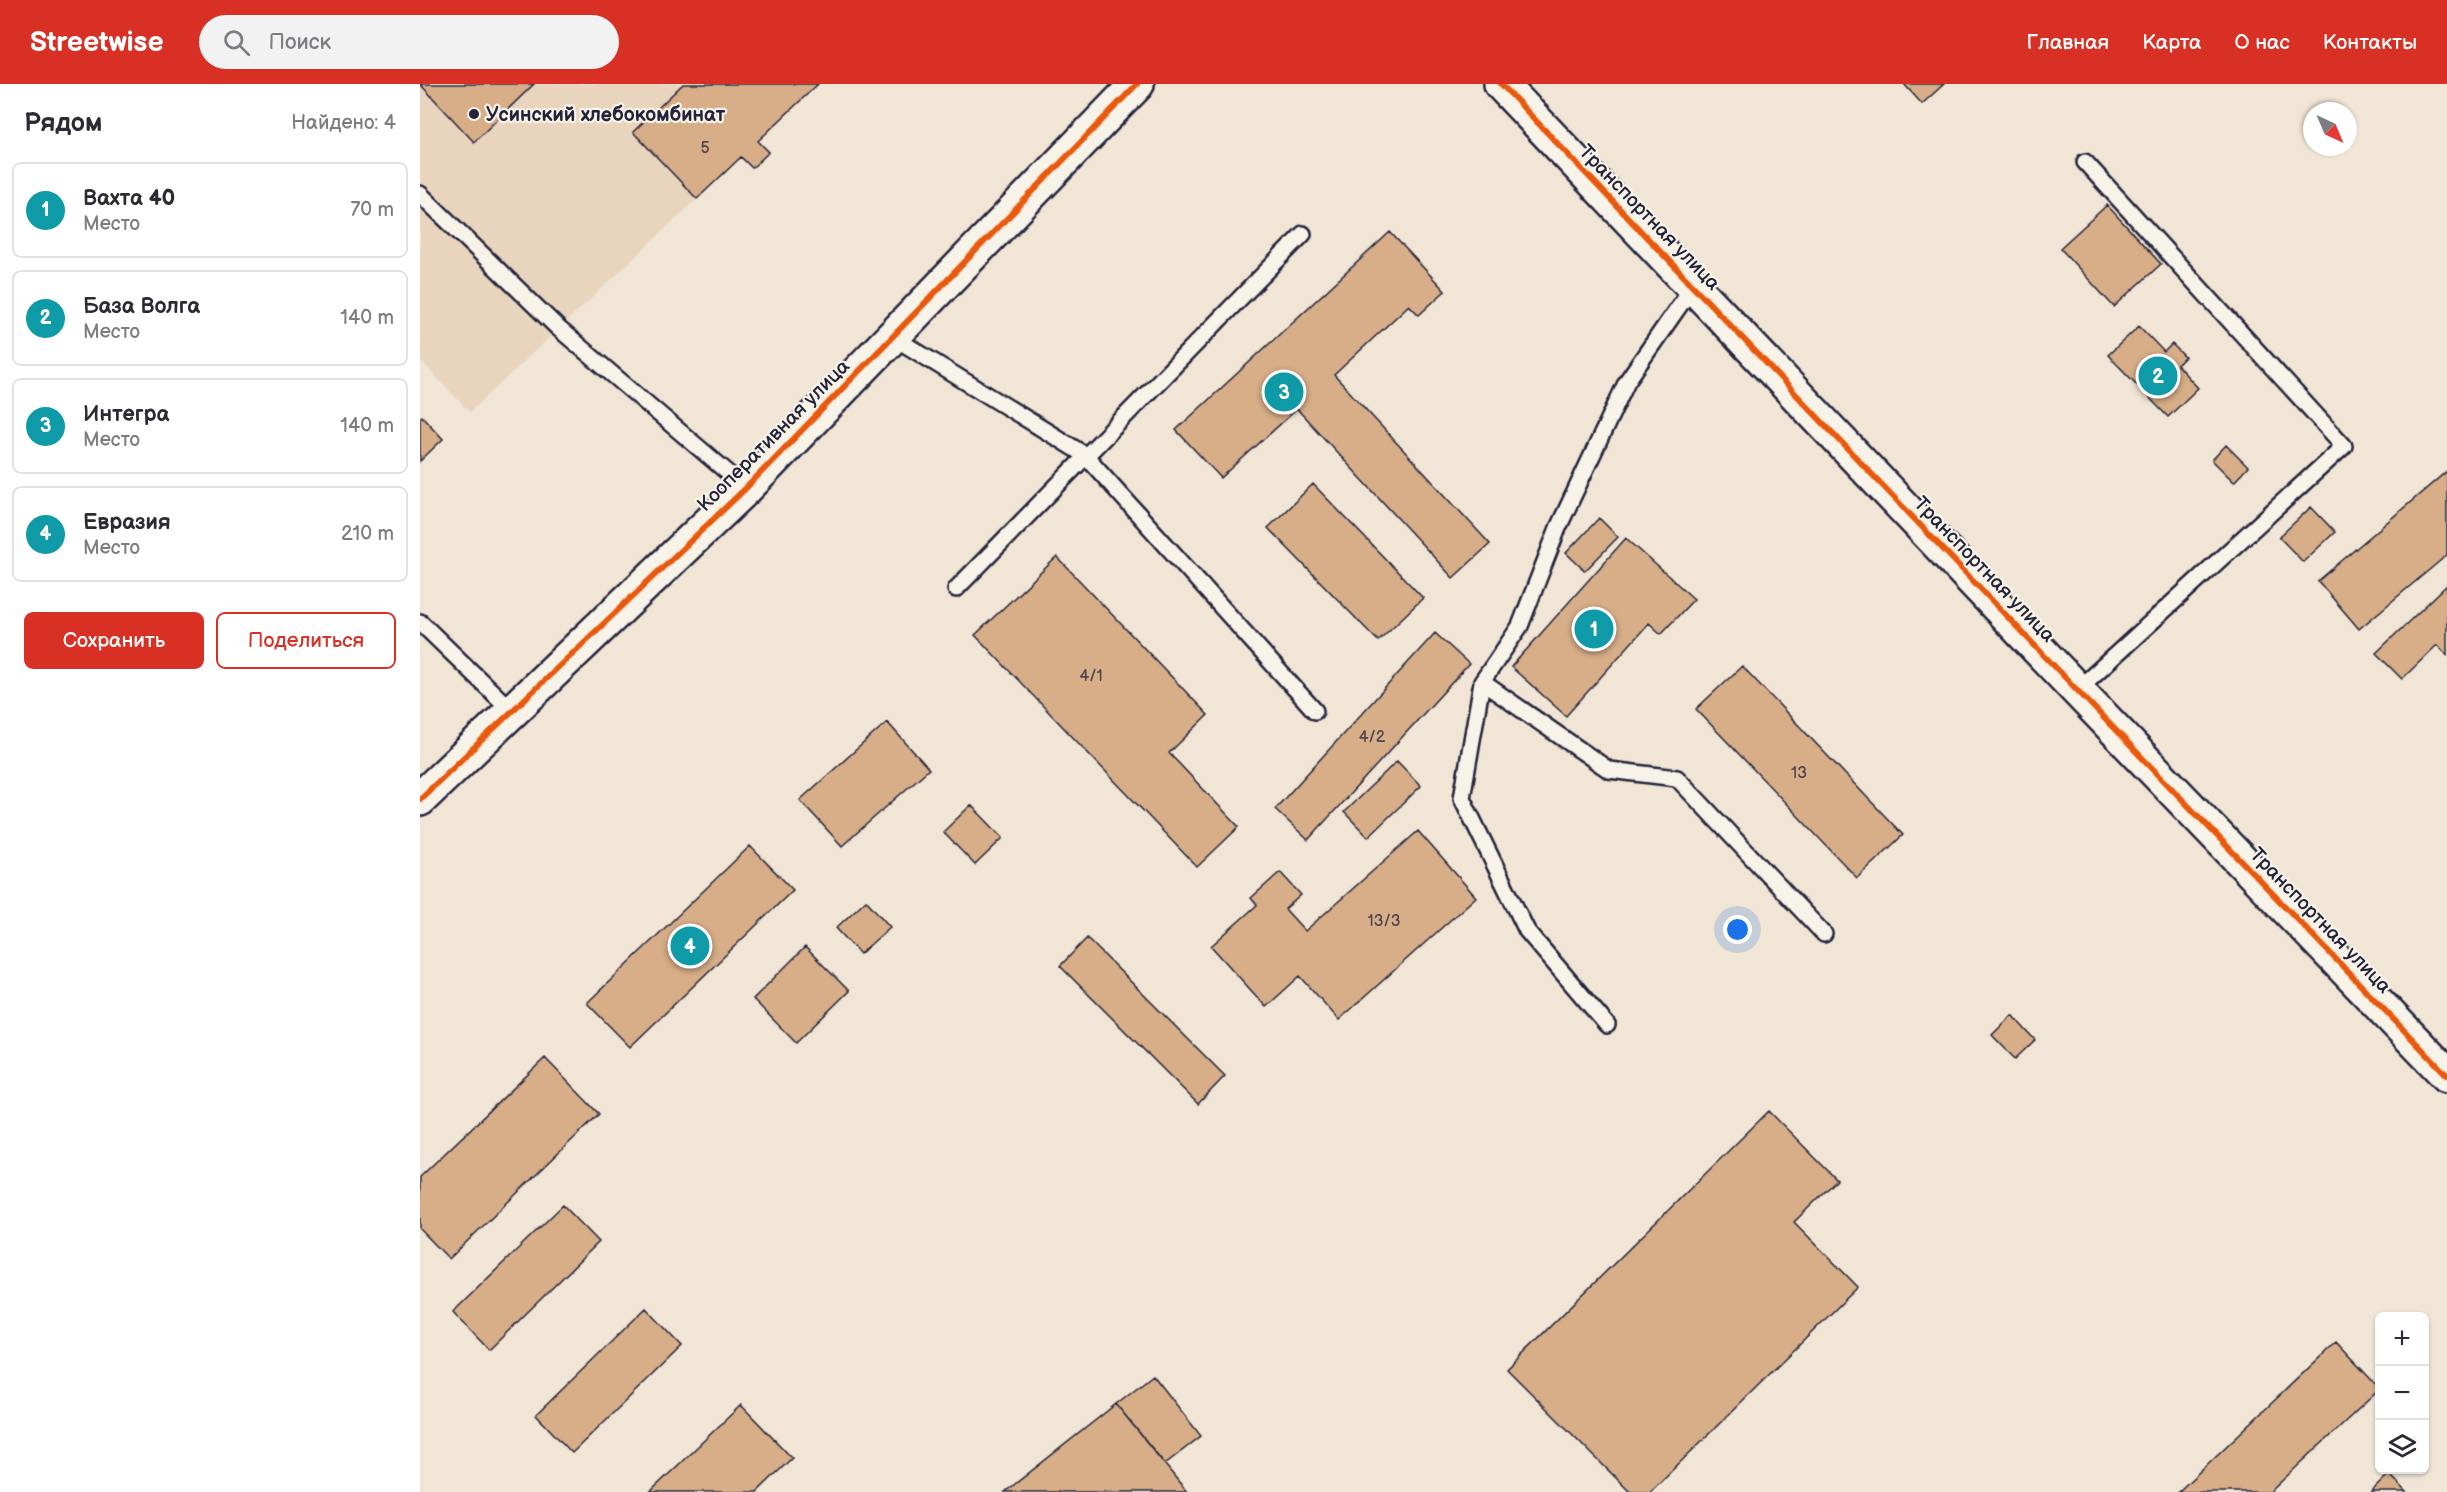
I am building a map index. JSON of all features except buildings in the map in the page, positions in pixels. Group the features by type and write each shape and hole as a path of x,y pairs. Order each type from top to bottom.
{"street":[{"name":"Кооперативная улица","path":"420,799 746,488 1137,84"},
{"name":"Транспортная улица","path":"1501,84 2447,1075"}],"lane":[{"path":"2077,690 2344,446 2085,162"},
{"path":"420,194 558,328 746,488"},
{"path":"956,589 1303,234"},
{"path":"1607,1025 1527,931 1462,798 1482,682 1520,626 1558,528 1627,381 1693,286"},
{"path":"893,337 1085,455 1315,711"},
{"path":"420,622 512,711"},
{"path":"1482,682 1609,770 1677,778 1824,934"}],"shaded area":[{"path":"420,84 683,84 633,132 697,199 470,412 420,360"}],"cycle path":[{"path":"420,799 746,488 1137,84"},
{"path":"1501,84 2447,1075"}],"place":[{"name":"Усинский хлебокомбинат","path":"474,114"},
{"name":"База Волга","path":"2158,376"},
{"name":"Интегра","path":"1284,392"},
{"name":"Вахта 40","path":"1594,629"},
{"name":"Евразия","path":"690,946"}]}
